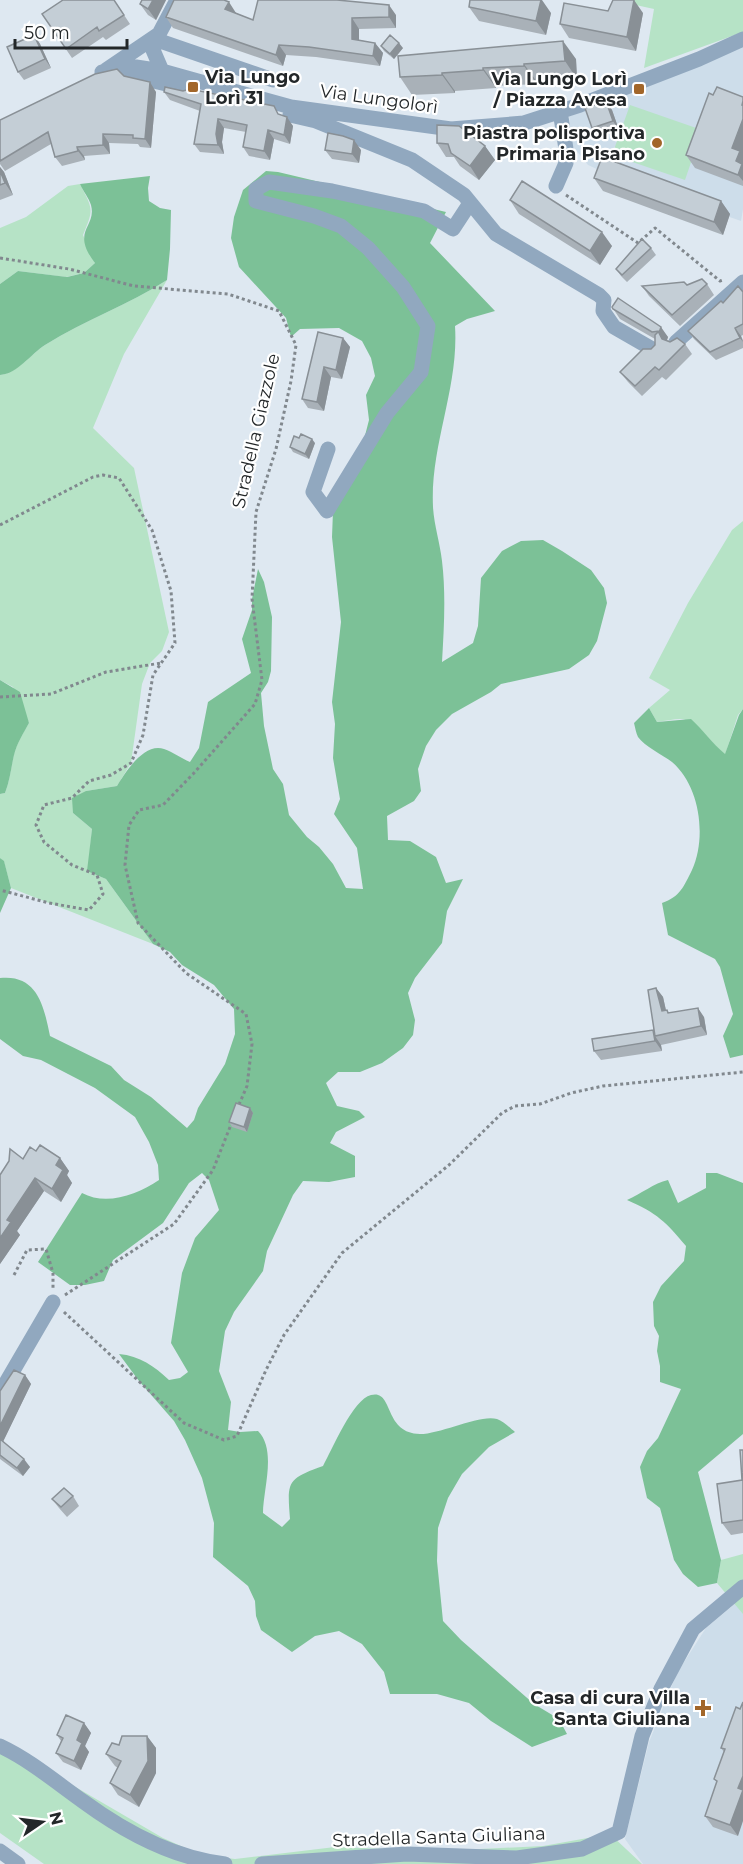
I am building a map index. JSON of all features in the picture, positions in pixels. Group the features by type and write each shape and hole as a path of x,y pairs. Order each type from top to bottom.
{"street":[{"path":"162,71 153,51 177,0"},
{"path":"102,73 158,37"},
{"path":"158,37 273,80"},
{"name":"Via Lungolorì","path":"102,73 136,67 162,71 291,107 451,129 524,123 699,59 743,39"},
{"name":"Via Lungolorì","path":"102,73 316,121 412,160 464,195 496,234 598,295 604,300 603,311 614,327 654,350"},
{"path":"556,186 566,164 560,111"},
{"path":"328,449 313,492 327,511 387,413 421,372 428,326 403,287 368,248 341,226 314,216 256,201 256,189 269,182 332,191 424,211 453,229 470,203"},
{"path":"676,342 743,282"},
{"path":"0,1393 53,1302"},
{"name":"Stradella Santa Giuliana","path":"262,1864 407,1854 517,1858 582,1849 619,1832 642,1736 661,1689 693,1629 743,1587"},
{"path":"0,1746 137,1836 176,1853 202,1861 225,1864"},
{"path":"0,1851 18,1864"}],"path":[{"path":"556,186 571,199 638,243 655,228 720,282 728,276"},
{"name":"Stradella Giazzole","path":"0,258 69,269 134,286 228,294 279,311 296,345 291,381 276,449 256,512 252,599 262,680 255,704 163,805 139,810 129,825 125,865 138,923 186,973 246,1014 252,1044 247,1086 213,1170 174,1224 53,1302"},
{"path":"0,525 93,477 103,475 119,478 152,530 171,591 175,643 153,675 143,735 131,763 111,775 89,781 72,798 44,805 36,825 44,842 72,865 97,875 103,894 89,910 49,903 0,890"},
{"path":"0,697 51,694 106,672 162,663"},
{"path":"14,1275 27,1250 46,1249 53,1273 53,1302 184,1423 224,1440 237,1436 284,1335 342,1253 449,1165 502,1113 515,1106 540,1104 571,1092 603,1086 743,1072"}],"shaded area":[{"path":"743,45 743,209 741,221 610,175 588,165 572,145 569,115"},
{"name":"Casa di cura Villa Santa Giuliana","path":"743,1597 743,1864 643,1864 625,1839 649,1742 677,1673 706,1628"}],"green space":[{"path":"613,0 743,0 743,32 644,68 654,9"},
{"name":"Piastra polisportiva Primaria Pisano","path":"630,105 702,130 685,180 612,155"},
{"path":"266,171 446,212 430,243 495,311 467,319 455,326 453,372 433,484 433,507 444,586 442,662 473,643 478,626 481,578 502,551 521,541 543,540 591,570 604,588 607,603 597,641 589,655 569,669 501,684 452,714 436,730 426,746 418,769 421,791 414,801 387,816 388,840 410,841 436,857 446,883 463,879 447,911 442,943 415,978 408,993 415,1020 413,1035 403,1048 382,1063 360,1072 338,1072 326,1083 337,1106 359,1111 365,1117 336,1132 330,1143 355,1156 355,1177 329,1182 303,1181 293,1195 267,1251 263,1271 234,1312 225,1331 219,1371 231,1402 228,1430 258,1431 264,1439 268,1470 263,1513 282,1527 290,1519 289,1497 292,1483 302,1474 323,1466 350,1415 364,1399 371,1395 383,1398 394,1420 408,1432 429,1433 490,1418 499,1420 515,1432 489,1447 462,1474 448,1498 438,1528 437,1561 443,1621 461,1640 534,1704 559,1719 567,1734 532,1747 491,1721 469,1703 437,1694 390,1694 384,1672 362,1644 339,1631 315,1636 292,1652 261,1630 256,1616 255,1601 248,1586 213,1557 214,1523 202,1478 185,1440 174,1421 119,1354 146,1362 169,1380 180,1378 188,1372 171,1343 182,1273 195,1238 219,1210 209,1180 202,1173 189,1183 163,1223 113,1260 104,1281 70,1285 38,1262 82,1193 101,1199 131,1194 159,1180 158,1165 149,1142 135,1117 95,1088 41,1060 23,1056 0,1039 0,978 23,981 31,987 42,1004 50,1036 111,1066 124,1080 151,1097 187,1128 194,1120 198,1108 225,1064 235,1034 234,1009 214,985 182,965 170,952 153,944 106,879 87,871 92,829 73,813 72,798 86,791 117,786 136,760 149,750 164,749 190,762 199,748 208,702 251,673 242,639 252,610 258,569 264,582 272,617 271,671 268,682 261,693 264,726 273,769 283,784 289,815 333,864 346,888 363,889 357,848 334,814 340,799 333,758 335,724 332,702 341,622 332,537 333,511 360,455 369,420 366,395 375,376 371,358 362,341 339,328 300,329 291,337 286,318 239,267 231,238 234,217 243,190"},
{"path":"150,176 149,201 160,208 171,210 167,280 60,336 12,371 0,375 0,284 18,271 67,277 84,273 95,263 88,252 84,236 91,219 91,205 80,184"},
{"path":"80,184 88,199 90,209 83,235 95,263 84,273 66,277 18,271 0,284 0,228 26,217 68,186"},
{"path":"167,280 124,354 93,428 134,468 169,632 162,651 150,663 142,684 131,763 117,786 86,791 73,813 92,829 88,871 106,879 153,944 11,888 4,862 0,858 0,794 5,793 15,750 29,723 13,687 0,680 0,375 12,371 60,336"},
{"path":"743,521 743,709 738,715 725,755 698,728 686,720 657,722 649,708 670,690 649,678 688,603 732,530"},
{"path":"0,680 20,692 29,723 15,751 5,793 0,794"},
{"path":"649,708 657,722 691,719 725,754 743,709 743,1055 730,1058 723,1036 733,1014 720,967 715,959 668,935 662,903 668,901 684,886 697,857 700,828 695,798 682,772 672,762 645,744 637,735 634,723"},
{"path":"0,858 4,861 11,888 0,913"},
{"path":"706,1173 717,1173 743,1183 743,1434 698,1472 721,1560 717,1583 698,1587 683,1574 674,1560 660,1508 647,1498 640,1467 647,1451 658,1438 681,1389 660,1382 657,1351 659,1336 654,1326 653,1302 661,1286 684,1261 686,1246 660,1219 627,1200 668,1180 678,1203 706,1188"},
{"path":"743,1554 743,1614 717,1583 721,1560"},
{"path":"0,1743 163,1838 201,1855 235,1859 335,1847 439,1851 543,1846 610,1834 642,1864 44,1864 0,1833"}],"building":[{"path":"63,0 114,0 124,15 99,31 97,27 66,49 42,14"},
{"path":"142,0 153,0 148,9 140,4"},
{"path":"174,0 224,0 229,2 225,9 253,20 258,0 337,0 389,5 389,17 352,18 352,39 375,43 373,56 279,45 276,55 166,17"},
{"path":"470,0 541,0 536,21 469,7"},
{"path":"613,0 634,0 627,37 560,24 564,3 608,11"},
{"path":"34,35 45,59 18,72 7,47"},
{"path":"390,35 399,43 390,54 381,46"},
{"path":"563,41 565,61 483,68 483,70 442,73 442,75 400,77 398,56"},
{"path":"117,69 124,76 150,82 145,139 133,138 133,135 103,134 103,145 77,147 78,151 55,157 48,132 0,161 0,120 95,74"},
{"path":"165,87 183,91 190,89 274,106 278,114 287,117 284,135 268,130 264,151 243,147 247,125 218,119 216,134 218,145 194,144 201,104 164,92"},
{"path":"717,87 743,97 743,119 732,148 740,151 736,161 742,164 738,175 686,155 709,93 713,95"},
{"path":"606,101 613,121 592,128 585,108"},
{"path":"437,125 459,126 485,146 470,166 451,153 448,144 437,143"},
{"path":"328,133 354,140 352,154 325,150"},
{"path":"602,157 721,201 714,222 594,178"},
{"path":"0,171 5,183 0,185"},
{"path":"522,181 602,232 590,251 510,200"},
{"path":"642,239 651,248 622,275 616,269"},
{"path":"702,279 707,284 672,315 642,286 684,282 687,285"},
{"path":"738,286 743,292 743,324 735,328 740,338 710,352 688,331 721,301 723,303"},
{"path":"618,298 661,327 659,333 662,339 670,342 677,338 685,344 659,370 655,367 635,386 620,372 643,349 651,349 655,345 655,335 659,331 652,332 613,309"},
{"path":"318,332 343,338 336,370 324,367 317,402 302,399"},
{"path":"301,434 312,439 305,454 290,447 294,436 299,438"},
{"path":"656,988 662,1011 667,1010 668,1013 698,1008 701,1026 655,1036 648,990"},
{"path":"653,1030 655,1041 594,1051 592,1039"},
{"path":"236,1103 250,1108 244,1127 229,1122"},
{"path":"40,1145 60,1158 56,1165 63,1170 52,1189 35,1178 7,1220 11,1222 0,1238 0,1175 9,1161 10,1149 23,1159 30,1147 36,1151"},
{"path":"14,1370 25,1375 0,1426 0,1391"},
{"path":"0,1439 24,1459 17,1468 0,1455"},
{"path":"740,1450 743,1450 743,1520 722,1523 717,1484 742,1480"},
{"path":"64,1488 73,1496 61,1507 52,1499"},
{"path":"743,1702 743,1776 738,1788 743,1790 730,1825 705,1816 717,1781 714,1779 725,1749 721,1748 736,1707 740,1709"},
{"path":"66,1715 84,1723 77,1740 82,1743 74,1761 56,1753 63,1738 57,1735"},
{"path":"122,1736 147,1736 148,1761 130,1795 110,1783 121,1761 106,1754 112,1743 119,1745"}],"place":[{"name":"Via Lungo Lorì 31","path":"193,87"},
{"name":"Via Lungo Lorì / Piazza Avesa","path":"639,89"},
{"name":"Piastra polisportiva Primaria Pisano","path":"657,143"},
{"name":"Casa di cura Villa Santa Giuliana","path":"703,1708"}]}
